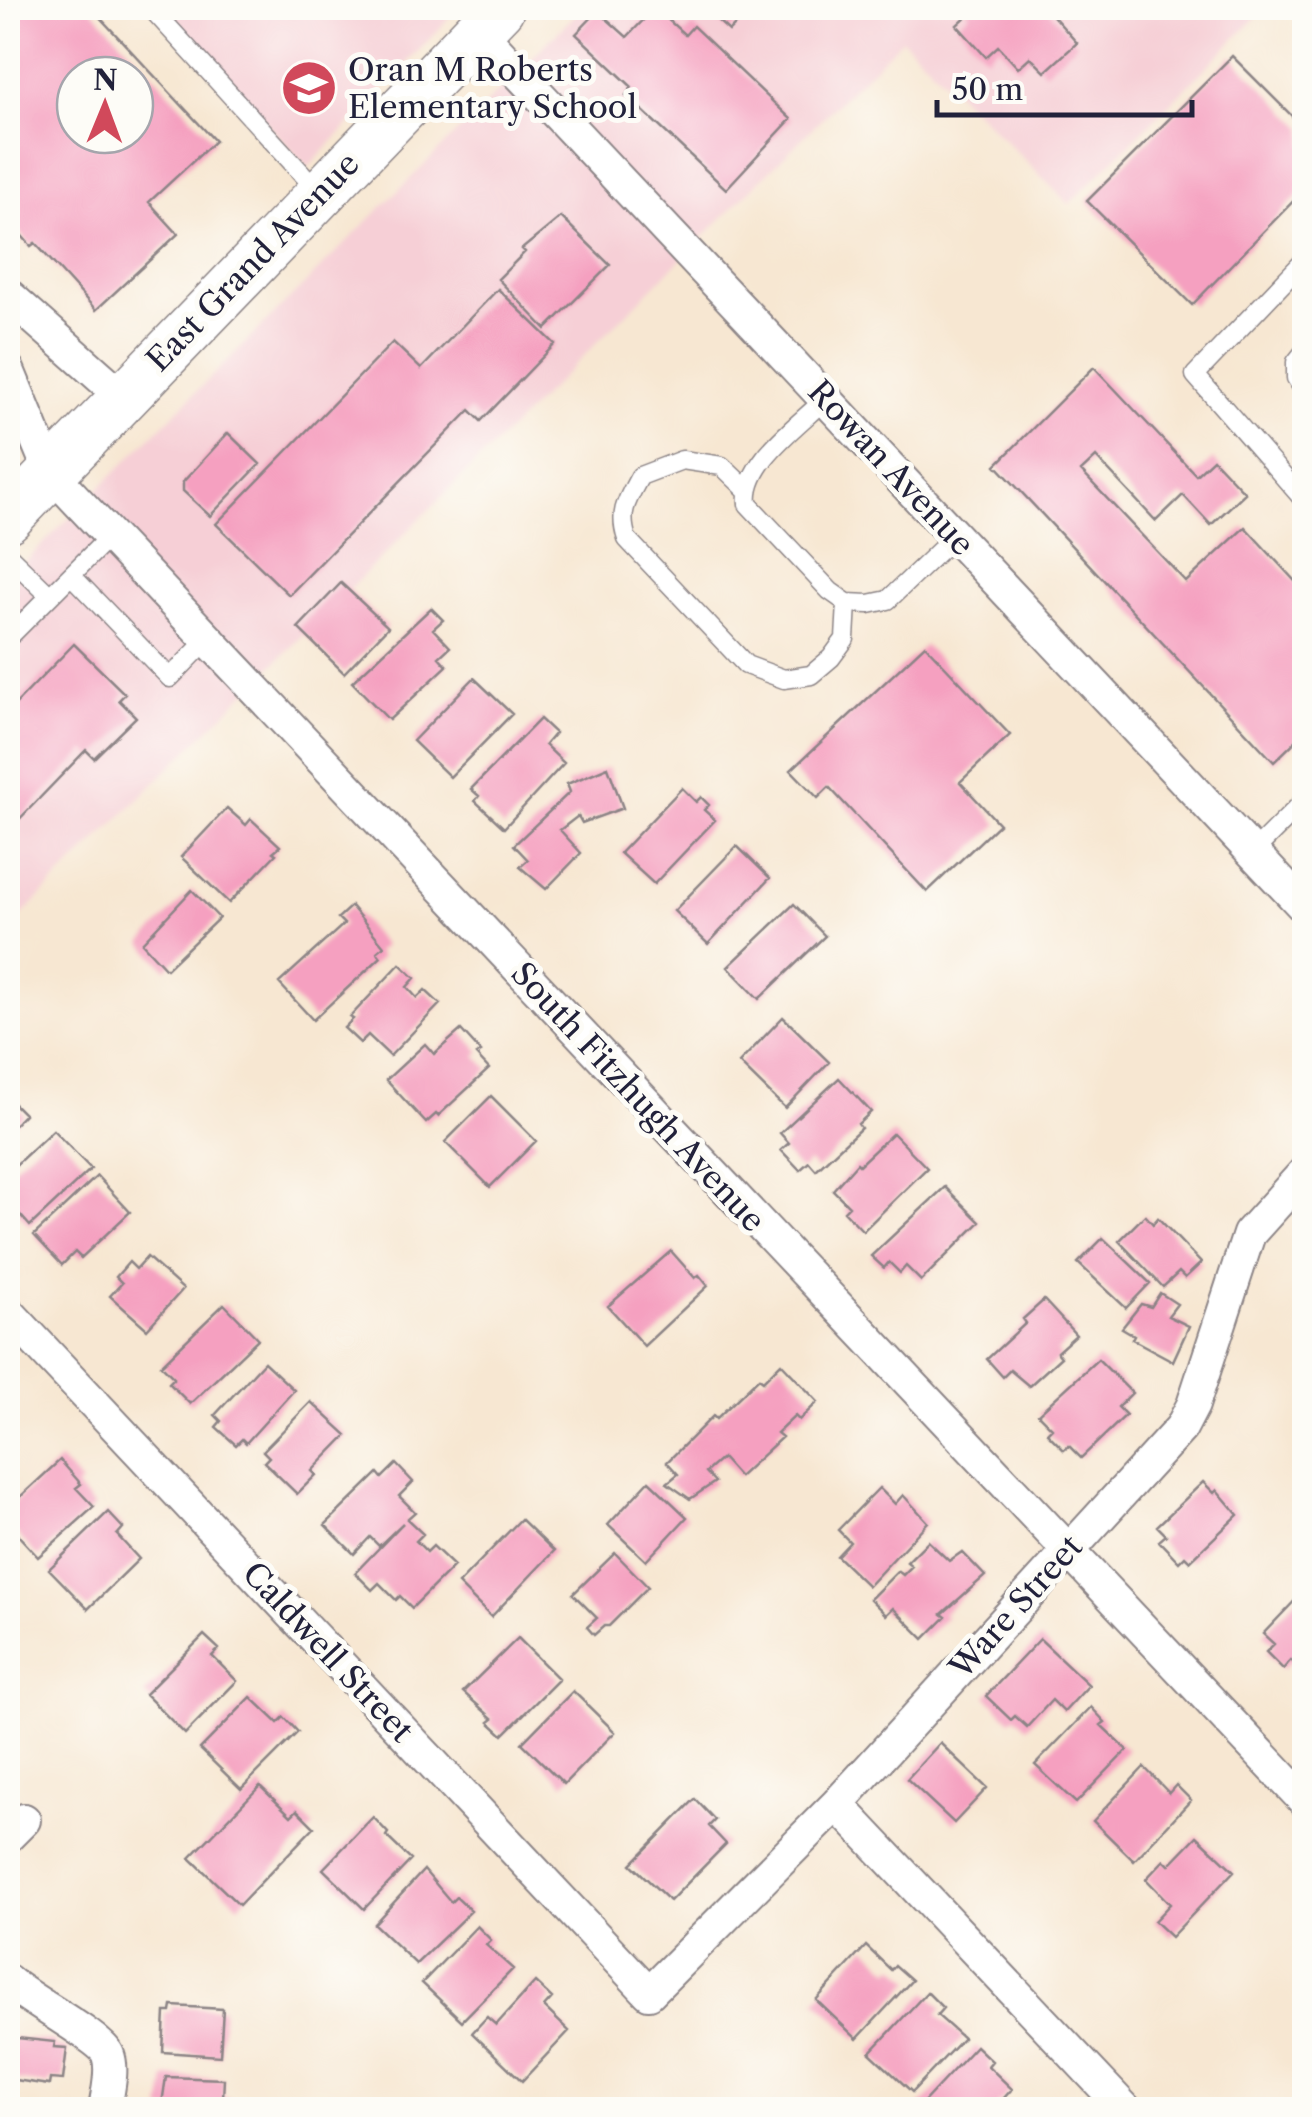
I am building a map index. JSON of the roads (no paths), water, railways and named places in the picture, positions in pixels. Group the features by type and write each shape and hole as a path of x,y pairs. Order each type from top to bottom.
{"main road":[{"name":"East Grand Avenue","path":"8,518 489,19"}],"street":[{"name":"Rowan Avenue","path":"489,19 826,398 1304,907"},
{"path":"8,295 123,397"},
{"name":"South Fitzhugh Avenue","path":"8,370 50,472 1304,1800"},
{"name":"Ware Street","path":"648,1992 837,1804 1181,1428 1193,1404 1248,1234 1304,1172"},
{"name":"Caldwell Street","path":"8,1312 648,1992"},
{"path":"837,1804 1126,2110"},
{"path":"8,1981 57,2018 96,2039 108,2054 105,2110"}],"lane":[{"path":"151,8 320,193"},
{"path":"1304,261 1195,375 1304,500"},
{"path":"1304,352 1296,362 1296,378 1304,390"},
{"path":"826,398 755,468 746,489 748,504 830,592 847,603 888,600 955,536"},
{"path":"746,489 722,466 682,460 640,476 621,521 627,539 746,665 784,678 811,675 832,658 844,639 847,603"},
{"path":"8,638 110,536"},
{"path":"8,554 50,596"},
{"path":"72,575 170,678 207,640"},
{"path":"1253,852 1304,801"}],"place":[{"name":"Oran M Roberts Elementary School","path":"309,88"}]}
